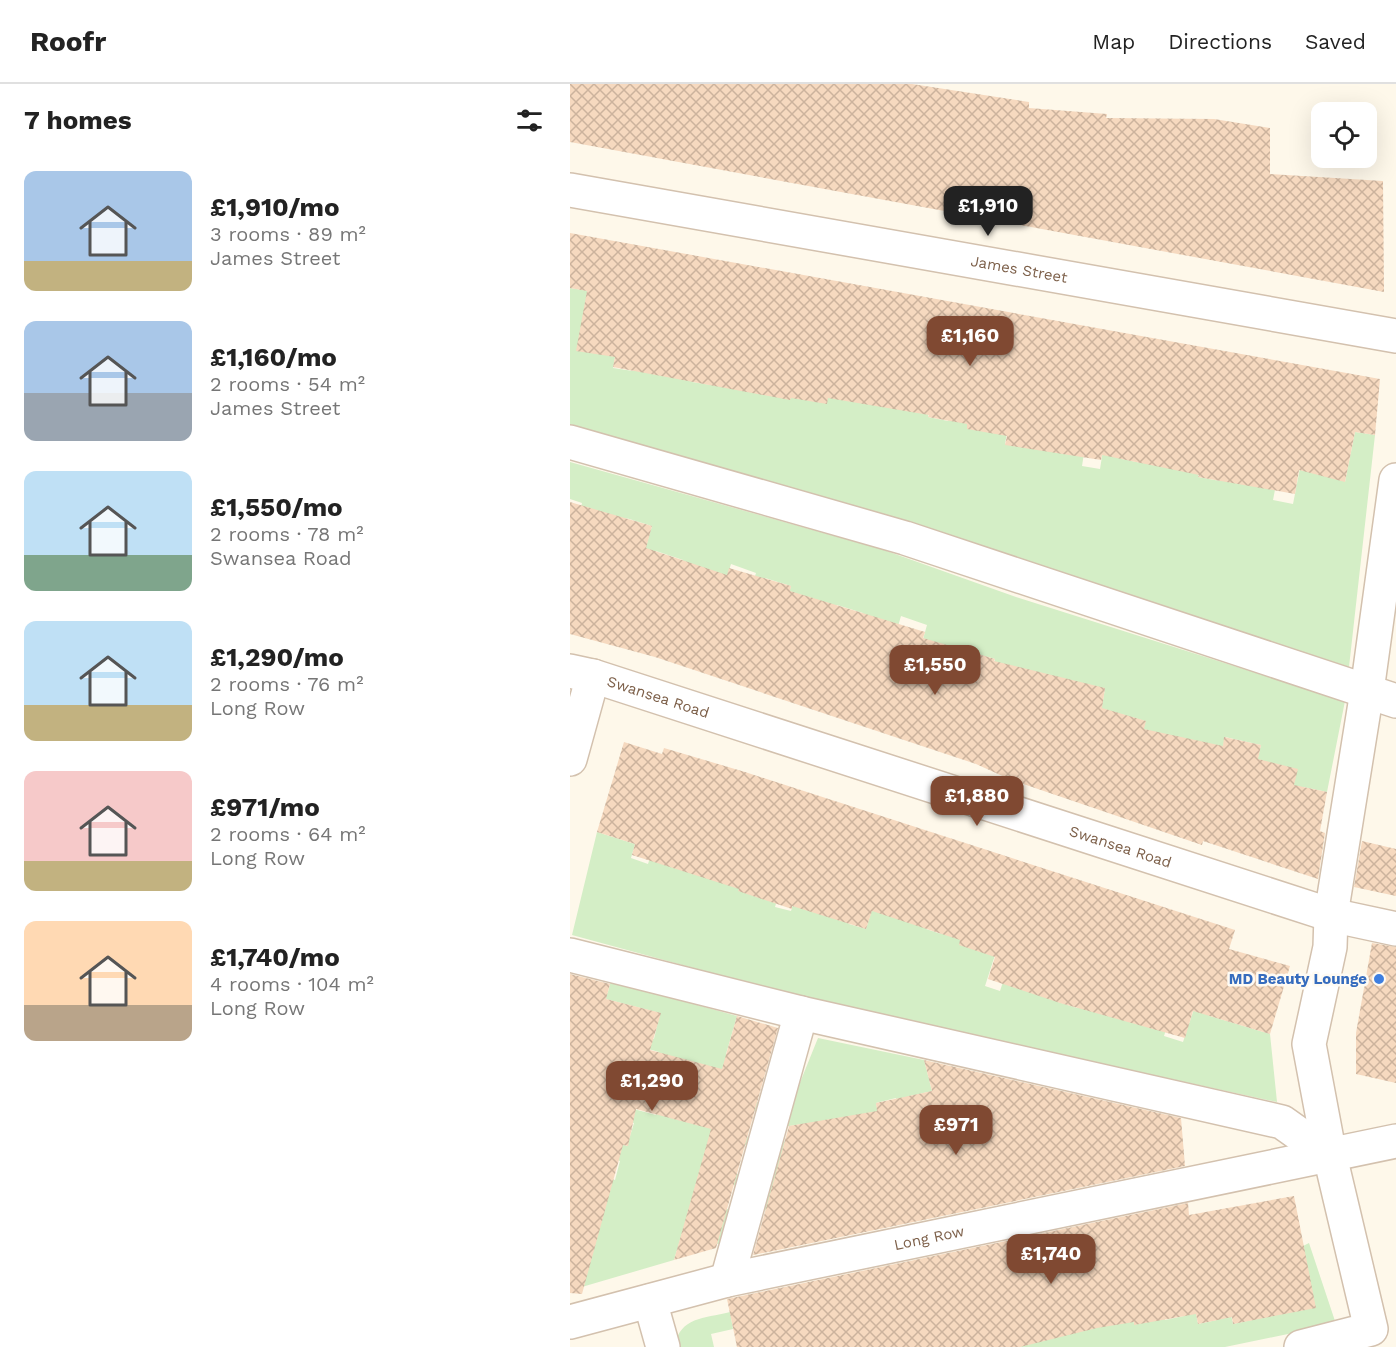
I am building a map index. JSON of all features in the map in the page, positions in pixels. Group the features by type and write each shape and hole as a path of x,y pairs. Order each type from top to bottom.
{"street":[{"name":"James Street","path":"570,190 1396,336"},
{"path":"570,442 905,538 1382,696"},
{"path":"1301,1347 1371,1329 1330,1156 1309,1044 1330,947 1331,915 1382,696 1396,480"},
{"path":"570,759 582,673"},
{"name":"Swansea Road","path":"582,673 1331,915 1396,929"},
{"path":"570,955 801,1013 1282,1122 1330,1156"},
{"path":"727,1280 801,1013"},
{"name":"Long Row","path":"570,1322 727,1280 1396,1141"},
{"path":"650,1301 663,1347"}],"green space":[{"path":"570,288 626,297 613,368 633,371 646,301 692,382 711,385 724,315 790,400 802,332 939,357 928,417 948,421 978,363 967,428 987,432 1018,369 1005,444 1095,383 1082,466 1100,469 1113,387 1122,459 1141,463 1211,404 1198,477 1220,481 1289,418 1273,500 1293,504 1309,422 1345,482 1355,432 1375,435 1349,667 907,523 570,424"},
{"path":"570,462 881,549 1016,597 1345,701 1327,792 1304,787 1297,822 1247,805 1261,745 1225,737 1213,798 1137,770 1145,721 1121,714 1093,756 1105,689 1073,682 982,718 995,659 967,651 909,689 927,625 901,616 882,681 863,613 837,605 772,648 791,586 765,578 736,636 756,573 731,564 712,627 668,610 683,560 656,551 630,601 652,526 626,518 604,595 570,549 582,503 570,499"},
{"path":"665,810 793,848 775,907 791,911 809,853 849,924 866,929 882,878 926,929 941,934 951,902 1007,918 985,986 1000,991 1022,924 1058,1002 1077,1008 1096,947 1183,972 1164,1036 1183,1042 1204,979 1210,1016 1270,1034 1277,1102 826,1004 572,935 597,832 635,844 631,858 648,864"},
{"path":"611,981 737,1016 726,1054 749,1061 740,1097 764,1104 762,1113 716,1100 709,1126 754,1139 753,1147 711,1136 704,1164 744,1176 741,1187 698,1176 692,1199 735,1211 725,1246 682,1233 674,1260 575,1289 570,1168 615,1180 620,1161 570,1147 570,1131 627,1146 634,1123 578,1107 581,1095 656,1115 662,1093 654,1072 659,1052 605,1037 607,1027 654,1039 660,1013 606,999"},
{"path":"818,1038 924,1060 932,1091 910,1096 909,1155 896,1098 876,1103 887,1157 810,1123 782,1127"},
{"path":"782,1127 798,1224 770,1229 763,1200"},
{"path":"1309,1243 1336,1324 1225,1347 1006,1347 1127,1288 1134,1324 1157,1282 1165,1320 1184,1316 1174,1278 1188,1275 1198,1324 1217,1320 1207,1271 1221,1268 1233,1324 1252,1320 1303,1246"},
{"path":"730,1312 733,1329 711,1334 714,1347 674,1347 682,1329 694,1320"}],"building":[{"path":"570,84 912,84 1029,102 1029,108 1107,114 1106,118 1214,119 1270,128 1270,174 1383,181 1384,292 570,142"},
{"path":"570,233 1380,379 1375,435 1355,432 1345,482 1299,470 1295,494 1198,477 1199,475 1102,455 1101,460 1005,445 1007,436 967,429 967,424 928,417 929,415 828,398 827,404 791,398 790,400 613,367 615,357 576,351 587,291 570,288"},
{"path":"570,502 652,526 646,548 727,575 729,568 791,586 790,591 925,632 923,638 995,659 994,661 1105,688 1102,708 1146,721 1144,729 1223,746 1224,737 1261,745 1258,759 1298,769 1294,785 1327,792 1320,831 1325,833 1318,879 1203,841 1202,845 1009,779 976,764 655,657 570,634"},
{"path":"624,742 662,754 664,748 745,772 1235,930 1229,949 1290,966 1270,1034 1193,1011 1185,1038 1060,1003 988,979 995,957 959,945 960,940 872,911 866,929 792,906 792,909 738,891 739,889 632,855 635,844 597,832"},
{"path":"1362,841 1396,849 1396,896 1354,887"},
{"path":"1372,943 1396,947 1396,1083 1356,1074 1356,1033"},
{"path":"570,974 610,984 606,999 661,1013 650,1050 722,1069 737,1016 778,1028 716,1248 674,1260 711,1129 636,1109 628,1146 623,1145 582,1294 570,1293"},
{"path":"924,1060 1181,1118 1185,1166 753,1255 789,1126 877,1111 876,1103 932,1091"},
{"path":"1294,1196 1316,1308 1233,1324 1232,1317 1198,1324 1196,1314 1134,1325 1134,1322 1097,1328 1020,1347 737,1347 727,1299 1188,1203 1189,1215"}],"place":[{"name":"MD Beauty Lounge","path":"1379,979"}]}
